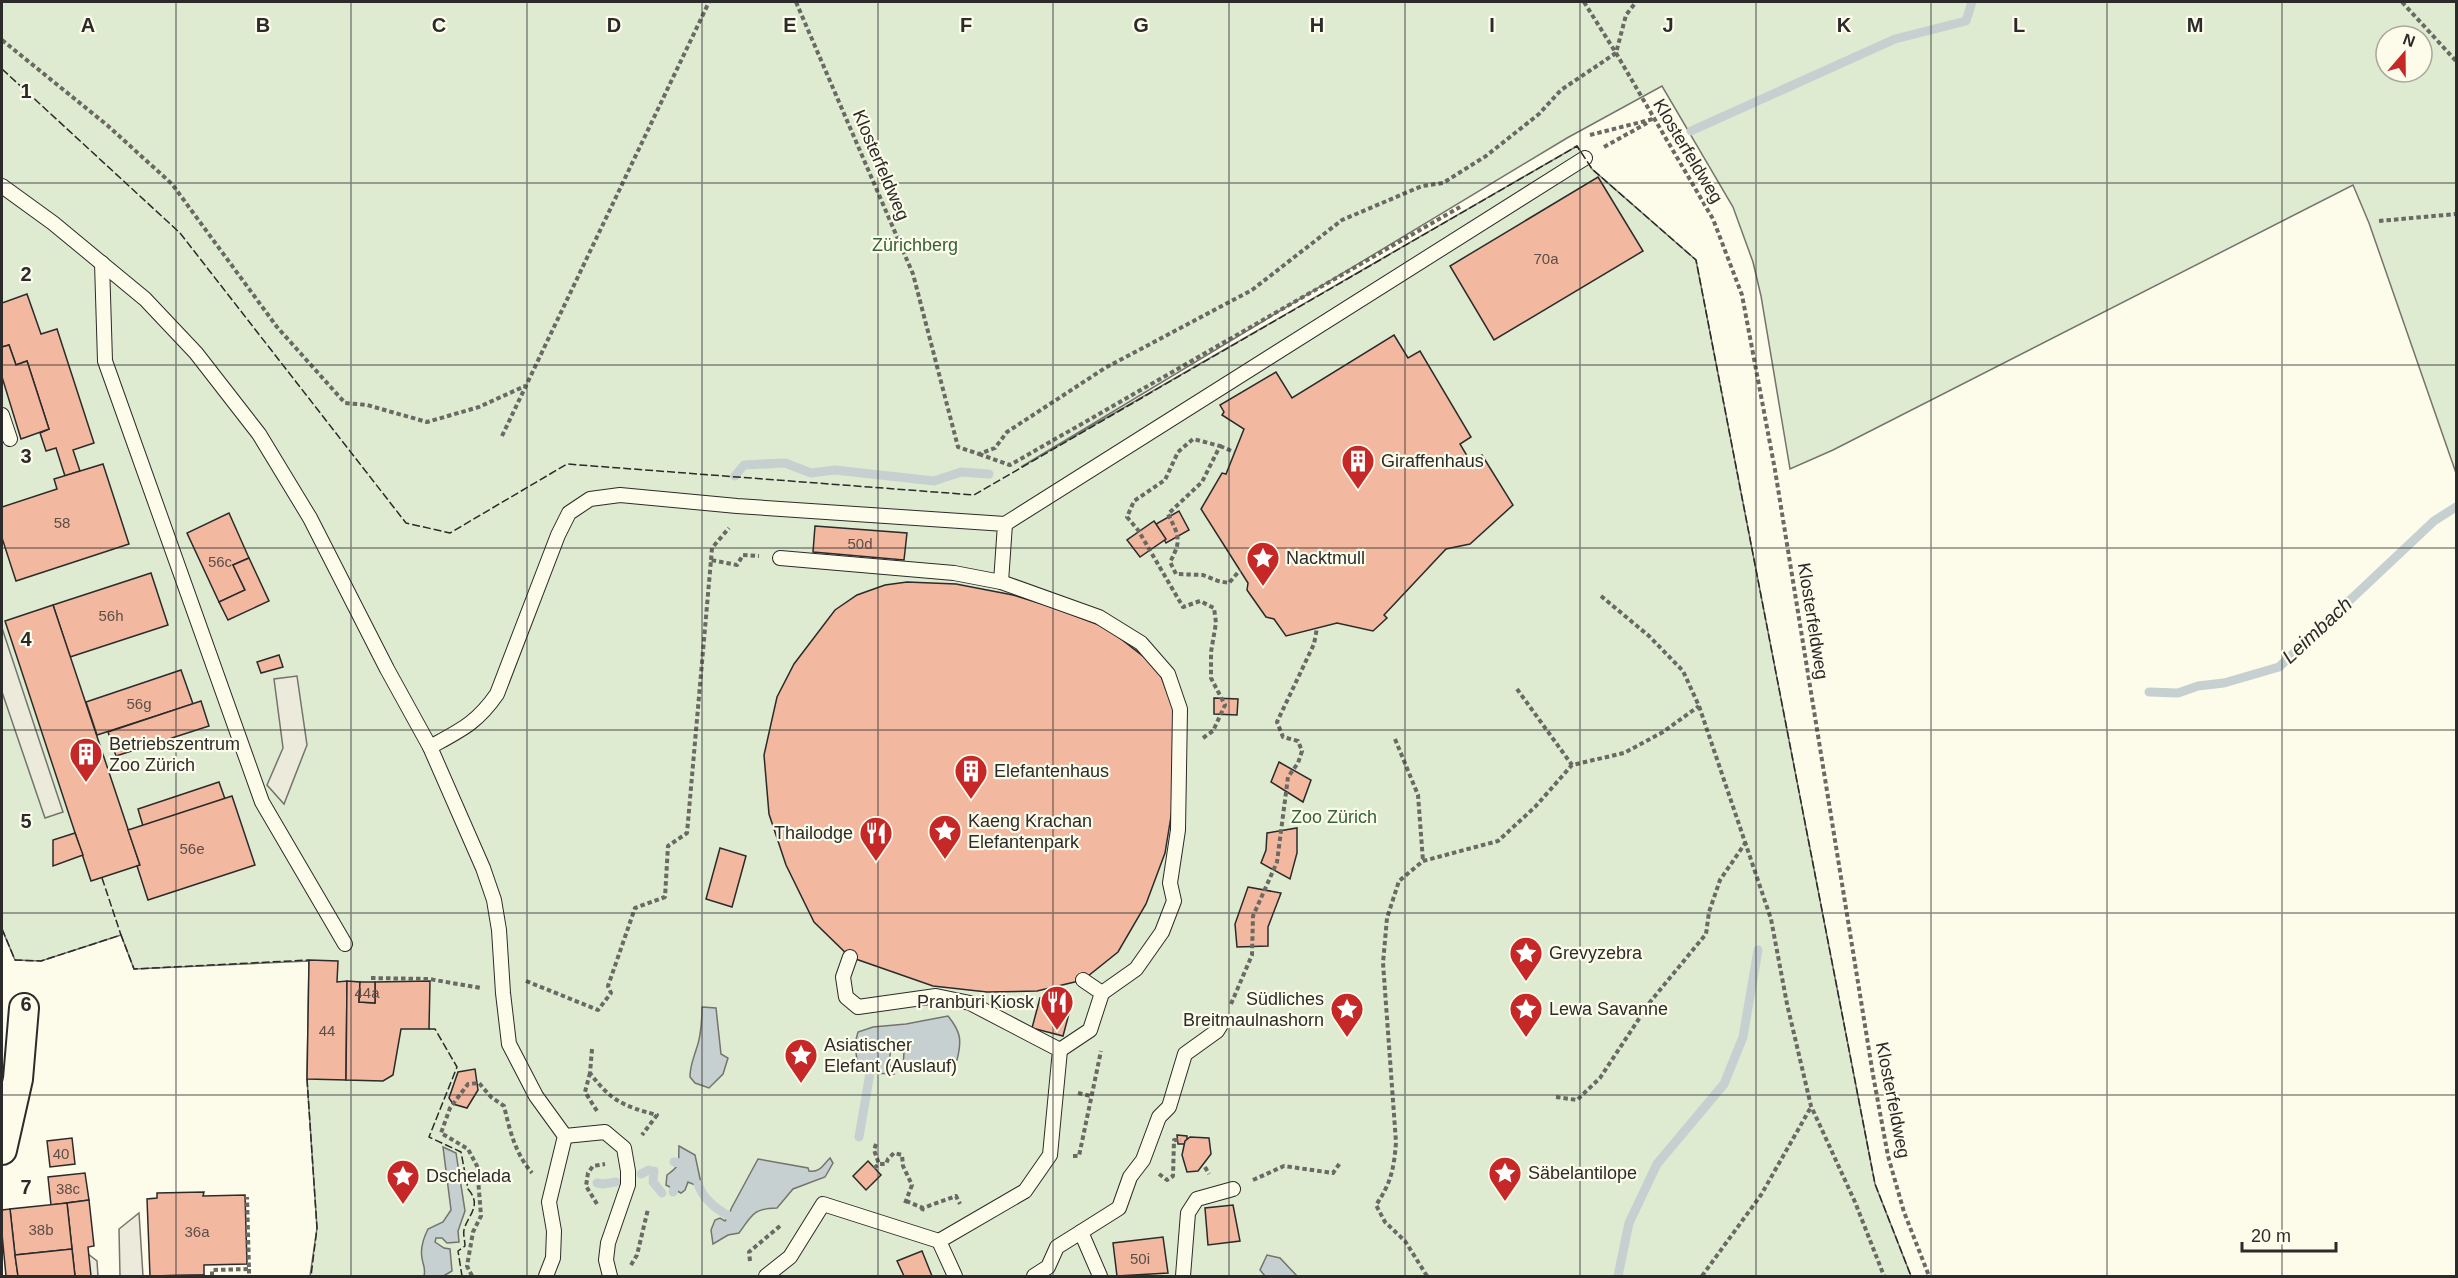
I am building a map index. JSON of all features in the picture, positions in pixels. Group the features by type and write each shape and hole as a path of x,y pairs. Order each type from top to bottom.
{"street":[{"path":"2,1150 18,1078 24,1008"}],"lane":[{"path":"430,747 463,729 483,713 497,694 558,535 569,513 590,499 620,495 737,506 1005,524 1585,158"},
{"path":"2,186 53,223 145,299 196,353 259,434 309,518 430,747 483,868 494,900 499,930 509,1044 536,1096 565,1136 549,1202 554,1231 553,1258 546,1276"},
{"path":"102,263 105,361 262,802 345,944"},
{"path":"2,415 10,439"},
{"path":"1001,582 1005,524"},
{"path":"780,558 954,573 1001,582 1099,617 1141,643 1168,674 1180,709 1178,830 1170,883 1174,901 1161,932 1136,969 1102,993 1090,1030 1060,1050"},
{"path":"850,957 843,977 846,997 858,1007 936,996 970,1003 1060,1050"},
{"path":"1083,980 1102,993"},
{"path":"1035,1276 1048,1267 1057,1246 1119,1208 1130,1177 1143,1160 1159,1117 1169,1107 1185,1054 1217,1031 1222,1023"},
{"path":"939,1241 1025,1191 1050,1155 1060,1050"},
{"path":"565,1136 605,1132 624,1148 628,1185 608,1243 606,1260 610,1276"},
{"path":"1183,1276 1188,1213 1197,1199 1233,1189"},
{"path":"766,1276 790,1257 823,1204 939,1241 955,1276"},
{"path":"1081,1232 1100,1276"}],"path":[{"path":"501,435 709,2"},
{"name":"Klosterfeldweg","path":"796,2 913,274 958,447 978,454"},
{"name":"Klosterfeldweg","path":"1584,2 1616,52 1713,219 1742,295 1775,470 1886,1144 1904,1212 1929,1276"},
{"path":"978,454 995,448 1007,432 1105,368 1252,290 1342,220 1422,186 1443,183 1486,156 1539,114 1561,90 1616,52 1626,15 1636,2"},
{"path":"2402,2 2457,61"},
{"path":"2,40 107,125 172,184 277,327 345,403 367,405 427,422 478,407 525,386"},
{"path":"1582,139 1653,119"},
{"path":"1585,158 1653,119"},
{"path":"978,454 1010,465 1462,206"},
{"path":"2379,221 2457,214"},
{"path":"1181,754 1213,730 1225,705 1211,678 1211,652 1216,623 1214,608 1200,601 1183,607 1138,530 1127,517 1134,501 1165,480 1178,452 1193,439 1234,452"},
{"path":"1220,446 1203,482 1168,514 1179,536 1178,547 1170,562 1176,574 1203,574 1229,583 1240,570"},
{"path":"546,989 597,1010 610,993 608,986 635,908 665,897 668,846 687,833 712,548 736,520 737,506"},
{"path":"711,560 736,565 743,555 759,556"},
{"path":"1601,596 1649,636 1683,671 1699,706 1772,920 1787,1004 1811,1106 1855,1202 1884,1276"},
{"path":"1222,1023 1252,955 1252,916 1277,862 1288,777 1298,763 1302,751 1298,741 1282,737 1277,722 1314,644 1317,628"},
{"path":"1517,689 1572,765"},
{"path":"1427,1276 1405,1241 1385,1222 1376,1205 1388,1187 1394,1166 1396,1142 1383,963 1387,918 1399,881 1423,861 1498,841 1535,807 1572,765 1624,753 1663,732 1699,706"},
{"path":"1395,739 1418,795 1423,861"},
{"path":"1556,1098 1577,1100 1600,1078 1650,1002 1706,934 1709,912 1720,880 1746,842"},
{"path":"371,978 429,979 470,987"},
{"path":"1050,1155 1079,1156 1103,1041 1090,1030"},
{"path":"592,1049 585,1092 599,1114 605,1119 605,1132"},
{"path":"590,1072 604,1092 628,1108 657,1115 642,1136"},
{"path":"472,1276 467,1266 473,1232 481,1216 477,1166 468,1149 441,1133 450,1108 468,1084 479,1083 504,1106 513,1140 522,1161 534,1176 555,1182"},
{"path":"1702,1276 1761,1195 1811,1106"},
{"path":"876,1144 874,1150 877,1166 886,1164 894,1154 902,1155 903,1166 912,1185 896,1226"},
{"path":"1174,1145 1175,1166"},
{"path":"597,1201 586,1186 588,1173 593,1166 606,1164 624,1148"},
{"path":"1233,1189 1284,1166 1333,1173 1340,1163"},
{"path":"906,1201 923,1208 956,1196 970,1223"},
{"path":"247,1197 249,1276"},
{"path":"914,1232 923,1208"},
{"path":"628,1269 637,1255 648,1209"},
{"path":"212,1276 212,1270 249,1269"}],"green space":[{"name":"Zoo Zürich","path":"2,2 2456,2 2456,473 2369,223 2353,185 1833,450 1790,469 1761,296 1753,262 1733,207 1662,86 1567,138 1021,467 1577,146 1592,169 1696,260 1875,1184 1911,1276 310,1276 317,1228 307,1079 309,961 134,969 121,935 41,961 15,960 2,929"}],"shaded area":[{"path":"2,628 63,812 45,818 2,692"},
{"path":"297,676 307,745 284,804 267,785 283,748 274,679"},
{"path":"702,1007 716,1008 721,1054 728,1058 723,1074 709,1088 695,1083 690,1077 700,1034"},
{"path":"948,1016 958,1032 960,1047 957,1060 947,1067 931,1063 908,1073 903,1071 904,1051 896,1045 891,1047 889,1063 894,1074 858,1070 855,1043 858,1032 873,1027 906,1024"},
{"path":"679,1146 695,1155 701,1183 695,1185 688,1182 681,1193 666,1185 667,1175 678,1163"},
{"path":"443,1147 456,1153 465,1211 458,1231 459,1242 447,1243 442,1238 436,1238 435,1242 450,1249 452,1271 445,1275 453,1276 424,1276 422,1250 425,1236 428,1229 443,1222 451,1210"},
{"path":"830,1158 833,1163 825,1177 793,1189 777,1208 758,1211 739,1233 728,1235 713,1244 711,1230 715,1220 720,1218 725,1221 729,1216 758,1159 816,1171"},
{"path":"139,1213 143,1276 120,1276 119,1229"},
{"path":"83,1250 97,1261 98,1276 85,1276"},
{"path":"1267,1255 1280,1258 1297,1276 1265,1276 1260,1270"}],"building":[{"path":"1598,177 1643,251 1494,340 1450,266"},
{"path":"27,294 41,334 57,329 94,443 73,450 80,471 65,476 56,448 46,451 40,433 49,429 27,361 16,365 9,345 2,347 2,303"},
{"name":"Giraffenhaus","path":"1394,335 1408,358 1420,351 1471,437 1460,444 1470,461 1482,455 1513,505 1470,544 1446,549 1384,615 1387,618 1373,631 1337,623 1286,636 1274,619 1266,617 1247,590 1248,583 1201,509 1222,473 1226,474 1244,429 1222,415 1224,412 1220,405 1276,372 1292,398"},
{"path":"9,345 16,365 27,361 49,429 21,439 2,377 2,347"},
{"path":"103,464 129,544 16,581 2,538 2,507 57,489 54,479"},
{"path":"1179,511 1189,530 1166,543 1156,524"},
{"path":"229,513 249,558 233,565 245,590 219,602 187,533"},
{"path":"1154,521 1166,539 1140,557 1127,540"},
{"path":"815,526 907,533 904,560 813,552"},
{"path":"249,558 269,601 228,620 219,602 245,590 233,565"},
{"path":"151,573 168,625 70,657 53,605"},
{"name":"Elefantenhaus","path":"907,582 956,584 1013,595 1055,608 1107,628 1158,668 1177,719 1176,786 1165,853 1146,904 1118,952 1083,980 1037,991 987,992 933,986 850,957 814,922 786,865 769,814 764,755 777,697 794,664 835,610 857,595 885,585"},
{"name":"Betriebszentrum Zoo Zürich","path":"53,605 140,865 91,881 5,621"},
{"path":"279,655 283,667 261,673 257,662"},
{"path":"181,670 193,704 97,735 86,702"},
{"path":"1214,698 1238,699 1237,715 1214,714"},
{"path":"201,701 209,726 116,756 108,732"},
{"path":"1279,762 1311,780 1303,802 1271,782"},
{"path":"219,782 225,799 143,826 138,809"},
{"path":"232,796 255,865 148,900 137,866 140,865 128,830"},
{"path":"1297,828 1297,853 1290,879 1261,863 1266,850 1267,833"},
{"path":"75,833 83,855 53,866 53,840"},
{"path":"720,848 746,856 732,907 706,899"},
{"path":"1248,887 1281,893 1268,927 1268,946 1237,947 1235,924"},
{"path":"309,960 338,961 337,982 347,981 346,1080 307,1079"},
{"path":"347,981 360,982 359,1002 375,1003 375,982 430,981 429,1029 401,1029 393,1075 383,1081 346,1080"},
{"path":"360,982 375,982 375,1003 359,1002"},
{"path":"1040,998 1071,1006 1063,1036 1032,1028"},
{"path":"475,1069 478,1090 467,1108 453,1104 449,1098 458,1072"},
{"path":"1177,1135 1187,1136 1187,1144 1178,1144"},
{"path":"1190,1137 1209,1138 1211,1154 1198,1171 1187,1172 1182,1155 1185,1141"},
{"path":"72,1138 75,1164 50,1167 47,1141"},
{"path":"868,1161 881,1175 866,1190 853,1176"},
{"path":"85,1173 89,1200 51,1205 48,1177"},
{"path":"204,1192 203,1196 245,1195 247,1264 204,1265 204,1275 150,1276 147,1199 157,1198 157,1193"},
{"path":"89,1200 94,1246 88,1247 91,1276 75,1276 67,1203"},
{"path":"67,1203 72,1249 15,1255 10,1209"},
{"path":"1233,1205 1240,1241 1208,1245 1205,1208"},
{"path":"10,1209 18,1276 6,1276 2,1210"},
{"path":"1163,1237 1168,1273 1117,1276 1113,1243"},
{"path":"72,1249 75,1276 18,1276 15,1255"},
{"path":"922,1251 932,1276 904,1276 897,1261"},
{"path":"204,1275 204,1276 146,1276"}],"waterway":[{"path":"1691,131 1895,39 1966,21 1972,2"},
{"path":"735,476 744,465 785,463 811,473 835,470 934,481 961,472 989,474"},
{"name":"Leimbach","path":"2149,692 2178,693 2279,667 2434,521 2456,507"},
{"path":"1618,1276 1629,1223 1657,1164 1724,1084 1743,1037 1758,950"},
{"path":"859,1137 870,1073"},
{"path":"674,1162 680,1163"},
{"path":"641,1174 649,1170"},
{"path":"654,1171 653,1182 662,1193"},
{"path":"597,1183 616,1182"},
{"path":"698,1184 710,1203 729,1216"}],"fence":[{"path":"2,69 180,233 406,523 450,533 567,464 974,495 1577,146 1592,169 1696,260 1875,1184 1911,1276"},
{"path":"102,878 121,935"},
{"path":"2,929 15,960 41,961 121,935 134,969 309,960"},
{"path":"429,1029 435,1029 457,1067 429,1137 461,1152 468,1189 474,1201 473,1211 464,1230 465,1246 458,1251 462,1276"},
{"path":"307,1079 317,1228 311,1276"}],"place":[{"name":"Giraffenhaus","path":"1358,490"},
{"name":"Nacktmull","path":"1263,587"},
{"name":"Betriebszentrum Zoo Zürich","path":"86,783"},
{"name":"Elefantenhaus","path":"971,800"},
{"name":"Kaeng Krachan Elefantenpark","path":"945,860"},
{"name":"Thailodge","path":"876,862"},
{"name":"Grevyzebra","path":"1526,982"},
{"name":"Pranburi Kiosk","path":"1057,1031"},
{"name":"Südliches Breitmaulnashorn","path":"1347,1038"},
{"name":"Lewa Savanne","path":"1526,1038"},
{"name":"Asiatischer Elefant (Auslauf)","path":"801,1084"},
{"name":"Säbelantilope","path":"1505,1202"},
{"name":"Dschelada","path":"403,1205"}],"park label":[{"name":"Zürichberg","path":"915,245"}]}
